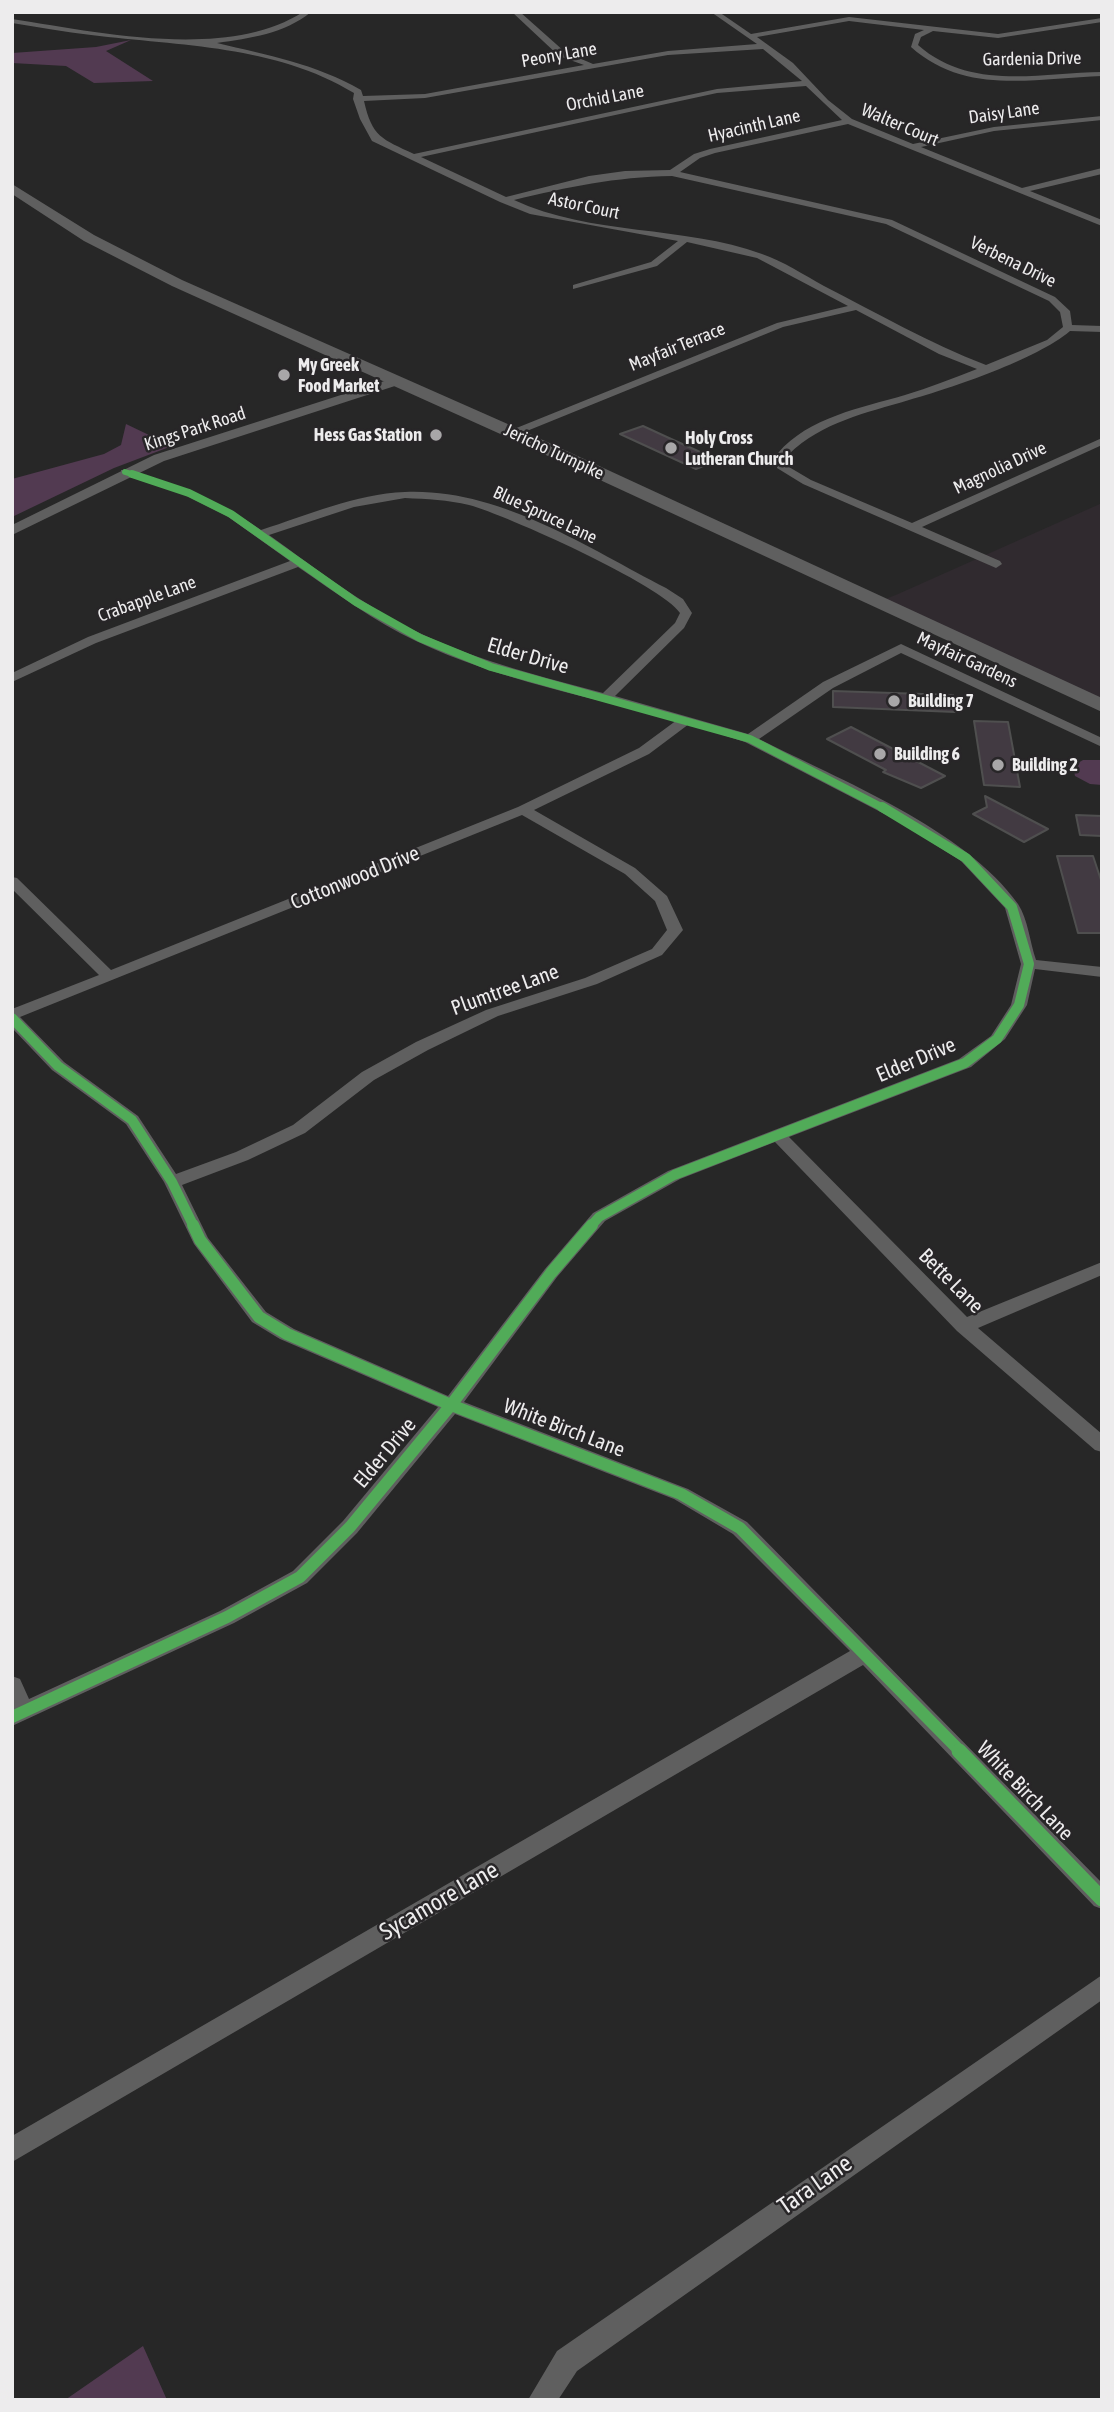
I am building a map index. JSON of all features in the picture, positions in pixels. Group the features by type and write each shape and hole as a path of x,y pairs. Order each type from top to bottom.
{"main road":[{"name":"Jericho Turnpike","path":"12,188 52,216 125,258 513,433 1102,706"}],"street":[{"path":"22,20 33,12"},
{"path":"12,20 92,33 206,43 264,33 288,25 308,12"},
{"path":"515,12 562,54 590,65"},
{"name":"Walter Court","path":"715,12 767,46 808,83 830,109 849,121 1102,223"},
{"path":"752,36 849,19 998,36 1037,33 1102,20"},
{"name":"Gardenia Drive","path":"932,28 918,36 914,45 924,57 942,68 967,75 1102,74"},
{"name":"Astor Court","path":"206,43 314,71 345,84 358,92 357,99 369,132 375,139 503,200 530,211 686,239 760,256 943,352 984,368"},
{"name":"Peony Lane","path":"357,99 425,96 668,53 767,46"},
{"name":"Orchid Lane","path":"410,157 717,91 808,83"},
{"name":"Daisy Lane","path":"911,147 994,129 1102,118"},
{"name":"Hyacinth Lane","path":"672,173 696,156 713,150 849,121"},
{"path":"1019,191 1102,172"},
{"name":"Verbena Drive","path":"503,200 589,179 672,173 783,195 889,222 1052,299 1065,311 1068,328"},
{"path":"576,287 654,264 686,239"},
{"name":"Mayfair Terrace","path":"513,433 780,325 857,307"},
{"path":"996,564 807,482 783,468 783,453 794,439 866,409 923,393 1051,342 1068,328 1102,329"},
{"name":"Kings Park Road","path":"12,531 125,472 159,458 397,381"},
{"name":"Magnolia Drive","path":"913,527 1102,441"},
{"name":"Elder Drive","path":"18,1714 227,1617 300,1577 350,1527 451,1405 551,1273 599,1217 674,1175 780,1137 965,1063 997,1039 1019,1004 1029,964 1012,907 966,858 903,818 750,739 687,719 491,667 420,638 356,602 298,564 231,514 189,493 125,472"},
{"name":"Blue Spruce Lane","path":"260,534 371,500 405,495 447,496 483,503 544,531 662,591 679,603 686,613 680,625 605,698"},
{"name":"Crabapple Lane","path":"12,678 92,640 298,564"},
{"name":"Mayfair Gardens","path":"750,739 828,685 901,648 1102,743"},
{"name":"Cottonwood Drive","path":"12,1017 523,810 644,751 687,719"},
{"name":"Plumtree Lane","path":"172,1182 242,1156 299,1129 368,1076 422,1046 492,1013 591,982 657,952 674,930 662,899 629,871 523,810"},
{"path":"12,881 110,976"},
{"path":"1029,964 1102,972"},
{"name":"White Birch Lane","path":"12,1017 58,1066 132,1120 172,1182 200,1240 259,1317 287,1334 451,1405 681,1494 740,1528 866,1653 1102,1899"},
{"name":"Bette Lane","path":"780,1137 964,1326 1102,1445"},
{"path":"964,1326 1102,1268"},
{"name":"Sycamore Lane","path":"12,2150 866,1653"},
{"path":"12,1685 18,1714"},
{"name":"Tara Lane","path":"542,2400 568,2361 1102,1986"}],"shaded area":[{"path":"131,40 106,51 153,81 94,83 66,66 12,63 12,53 96,47"},
{"path":"126,424 172,446 114,468 12,517 12,479 104,454 121,445"},
{"path":"1102,503 1102,706 878,602 898,594"},
{"path":"1083,760 1102,760 1102,785 1090,784 1075,776 1073,766"},
{"path":"143,2346 167,2400 65,2400"}],"building":[{"name":"Holy Cross Lutheran Church","path":"643,426 718,460 696,469 620,434"},
{"name":"Building 7","path":"833,691 953,695 955,712 833,707"},
{"name":"Building 2","path":"974,721 1008,722 1020,787 984,785"},
{"name":"Building 6","path":"851,727 945,776 921,788 883,772 886,770 827,739"},
{"path":"985,796 1048,829 1024,842 973,814 987,807"},
{"path":"1076,815 1102,816 1102,836 1080,835"},
{"path":"1057,856 1093,856 1102,883 1102,933 1078,933"}],"cycle path":[{"path":"12,1717 227,1617 300,1577 350,1527 451,1405 551,1273 599,1217 674,1175 965,1063 997,1039 1019,1005 1029,964 1012,907 966,858 903,818 750,739 687,719 491,667 420,638 356,602 231,514 189,493 125,472"},
{"path":"12,1018 58,1066 132,1120 172,1182 200,1240 259,1317 287,1334 451,1405 681,1494 740,1528 865,1653 1102,1899"}],"place":[{"name":"My Greek Food Market","path":"284,375"},
{"name":"Hess Gas Station","path":"436,435"},
{"name":"Holy Cross Lutheran Church","path":"671,448"},
{"name":"Building 7","path":"894,701"},
{"name":"Building 6","path":"880,754"},
{"name":"Building 2","path":"998,765"}]}
